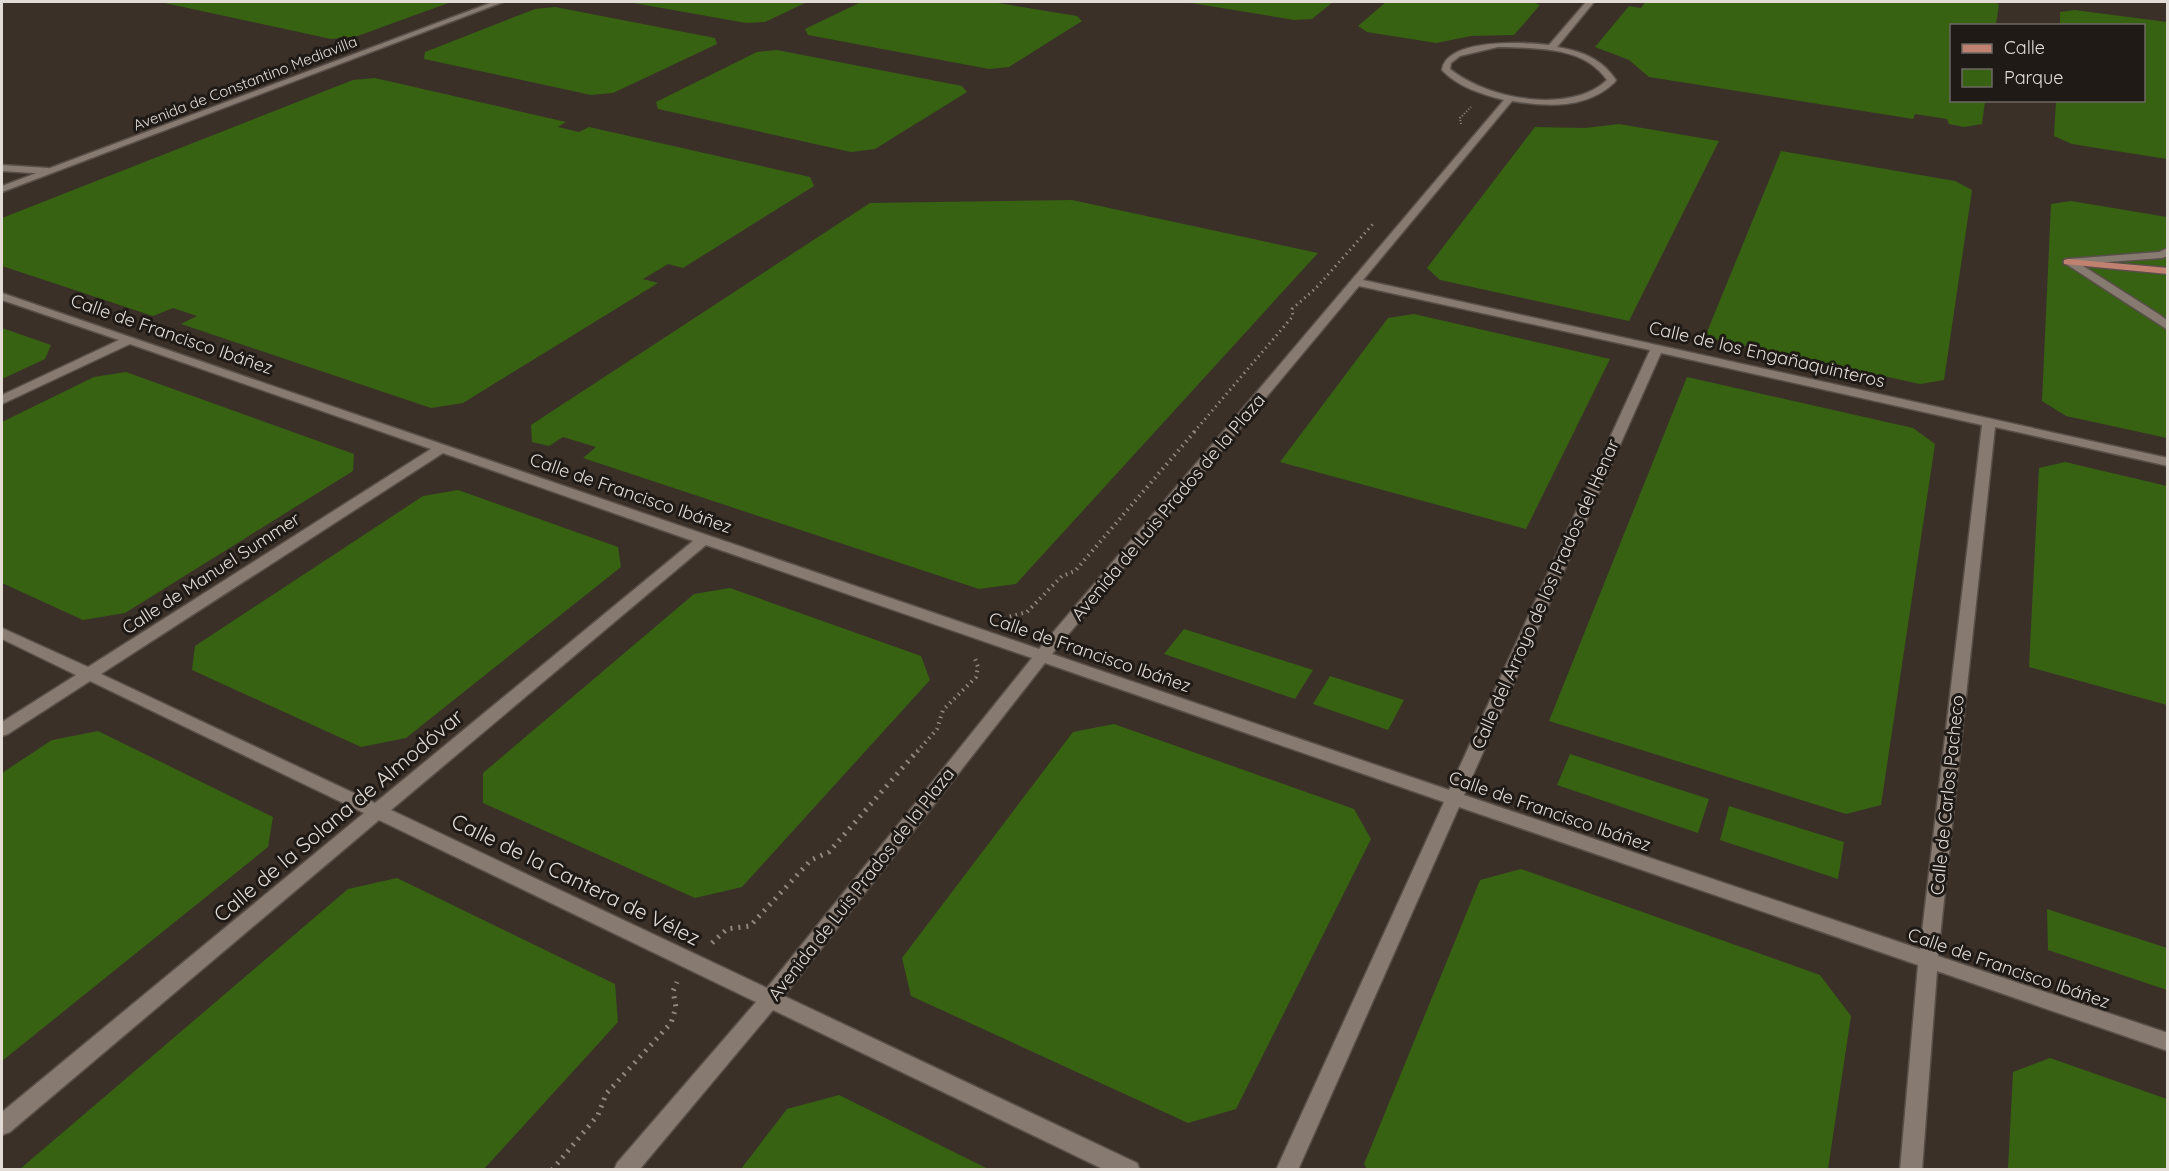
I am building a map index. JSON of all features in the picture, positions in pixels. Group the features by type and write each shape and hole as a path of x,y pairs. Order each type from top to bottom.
{"main road":[{"path":"2068,262 2168,271"}],"street":[{"name":"Avenida de Constantino Mediavilla","path":"2,189 499,2"},
{"path":"1551,48 1590,2"},
{"path":"1506,45 1551,48 1585,57 1608,70 1612,80 1607,88 1579,99 1534,101 1510,98 1467,86 1453,78 1446,70 1448,62 1457,54 1474,48 1506,45"},
{"name":"Avenida de Luis Prados de la Plaza","path":"625,1170 771,998 1042,656 1510,98"},
{"path":"2,168 48,171"},
{"path":"2068,262 2162,255 2168,251"},
{"path":"2068,262 2100,283 2141,304 2168,327"},
{"name":"Calle de los Engañaquinteros","path":"1358,282 2168,462"},
{"name":"Calle de Francisco Ibáñez","path":"2,296 1452,798 2168,1042"},
{"path":"2,400 129,340"},
{"name":"Calle del Arroyo de los Prados del Henar","path":"1287,1170 1452,798 1657,348"},
{"name":"Calle de Carlos Pacheco","path":"1911,1170 1928,961 1989,422"},
{"name":"Calle de Manuel Summer","path":"2,730 442,448"},
{"name":"Calle de la Solana de Almodóvar","path":"2,1125 704,540"},
{"name":"Calle de la Cantera de Vélez","path":"2,633 378,810 1129,1170"}],"green space":[{"path":"160,2 451,2 355,37 331,39"},
{"path":"628,2 807,2 765,22 746,23"},
{"path":"861,2 992,2 1077,16 1082,21 1009,67 989,69 808,35 805,29"},
{"path":"1185,2 1333,2 1312,19 1294,20"},
{"path":"1386,2 1533,2 1540,5 1514,35 1471,36 1436,43 1367,32 1358,26"},
{"path":"1645,2 1993,2 1999,4 1996,24 1950,24 1950,102 1985,102 1982,124 1964,127 1949,124 1947,119 1915,114 1913,119 1649,77 1629,60 1595,47 1629,6 1641,8"},
{"path":"555,7 715,38 717,44 613,93 591,95 424,59 425,52 535,9"},
{"path":"2075,10 2167,22 2167,159 2072,144 2054,136 2056,102 2145,102 2145,24 2060,24 2060,12"},
{"path":"777,50 962,86 967,92 875,149 851,152 658,109 656,102 757,52"},
{"path":"375,78 566,122 558,127 579,132 589,127 810,177 814,186 683,268 668,264 643,279 658,283 463,403 431,408 181,324 197,316 173,308 153,316 2,266 2,218 353,80"},
{"path":"1619,124 1719,141 1629,321 1440,280 1427,268 1535,127 1585,128"},
{"path":"1781,151 1955,181 1972,190 1944,380 1920,384 1705,337"},
{"path":"1072,200 1318,253 1016,584 979,589 583,458 596,447 563,437 549,446 532,442 531,425 870,203"},
{"path":"2071,201 2167,217 2167,438 2066,416 2042,401 2051,204"},
{"path":"1414,314 1610,359 1526,529 1280,462 1388,318"},
{"path":"2,328 51,345 45,359 2,379"},
{"path":"126,372 354,454 353,471 125,613 83,620 2,583 2,422 94,377"},
{"path":"1687,377 1913,428 1935,444 1881,805 1846,814 1549,721"},
{"path":"2065,462 2167,486 2167,705 2029,667 2039,468"},
{"path":"458,490 618,547 621,567 406,738 361,747 192,670 195,646 423,496"},
{"path":"730,588 921,656 930,680 742,887 695,898 483,803 483,773 694,594"},
{"path":"1184,629 1313,670 1295,699 1164,654"},
{"path":"1330,676 1404,700 1388,730 1313,704"},
{"path":"1114,724 1354,809 1371,839 1236,1109 1188,1123 911,996 902,958 1073,732"},
{"path":"98,731 273,817 268,847 2,1061 2,773 52,740"},
{"path":"1570,754 1709,799 1698,833 1557,785"},
{"path":"1729,806 1844,842 1838,879 1720,840"},
{"path":"1521,869 1820,975 1851,1016 1828,1169 1367,1169 1364,1164 1480,880"},
{"path":"397,878 615,984 618,1022 484,1169 20,1169 348,889"},
{"path":"2047,909 2167,948 2167,990 2048,950"},
{"path":"2050,1058 2167,1099 2167,1169 2008,1169 2013,1072"},
{"path":"839,1095 988,1169 741,1169 787,1109"}]}
